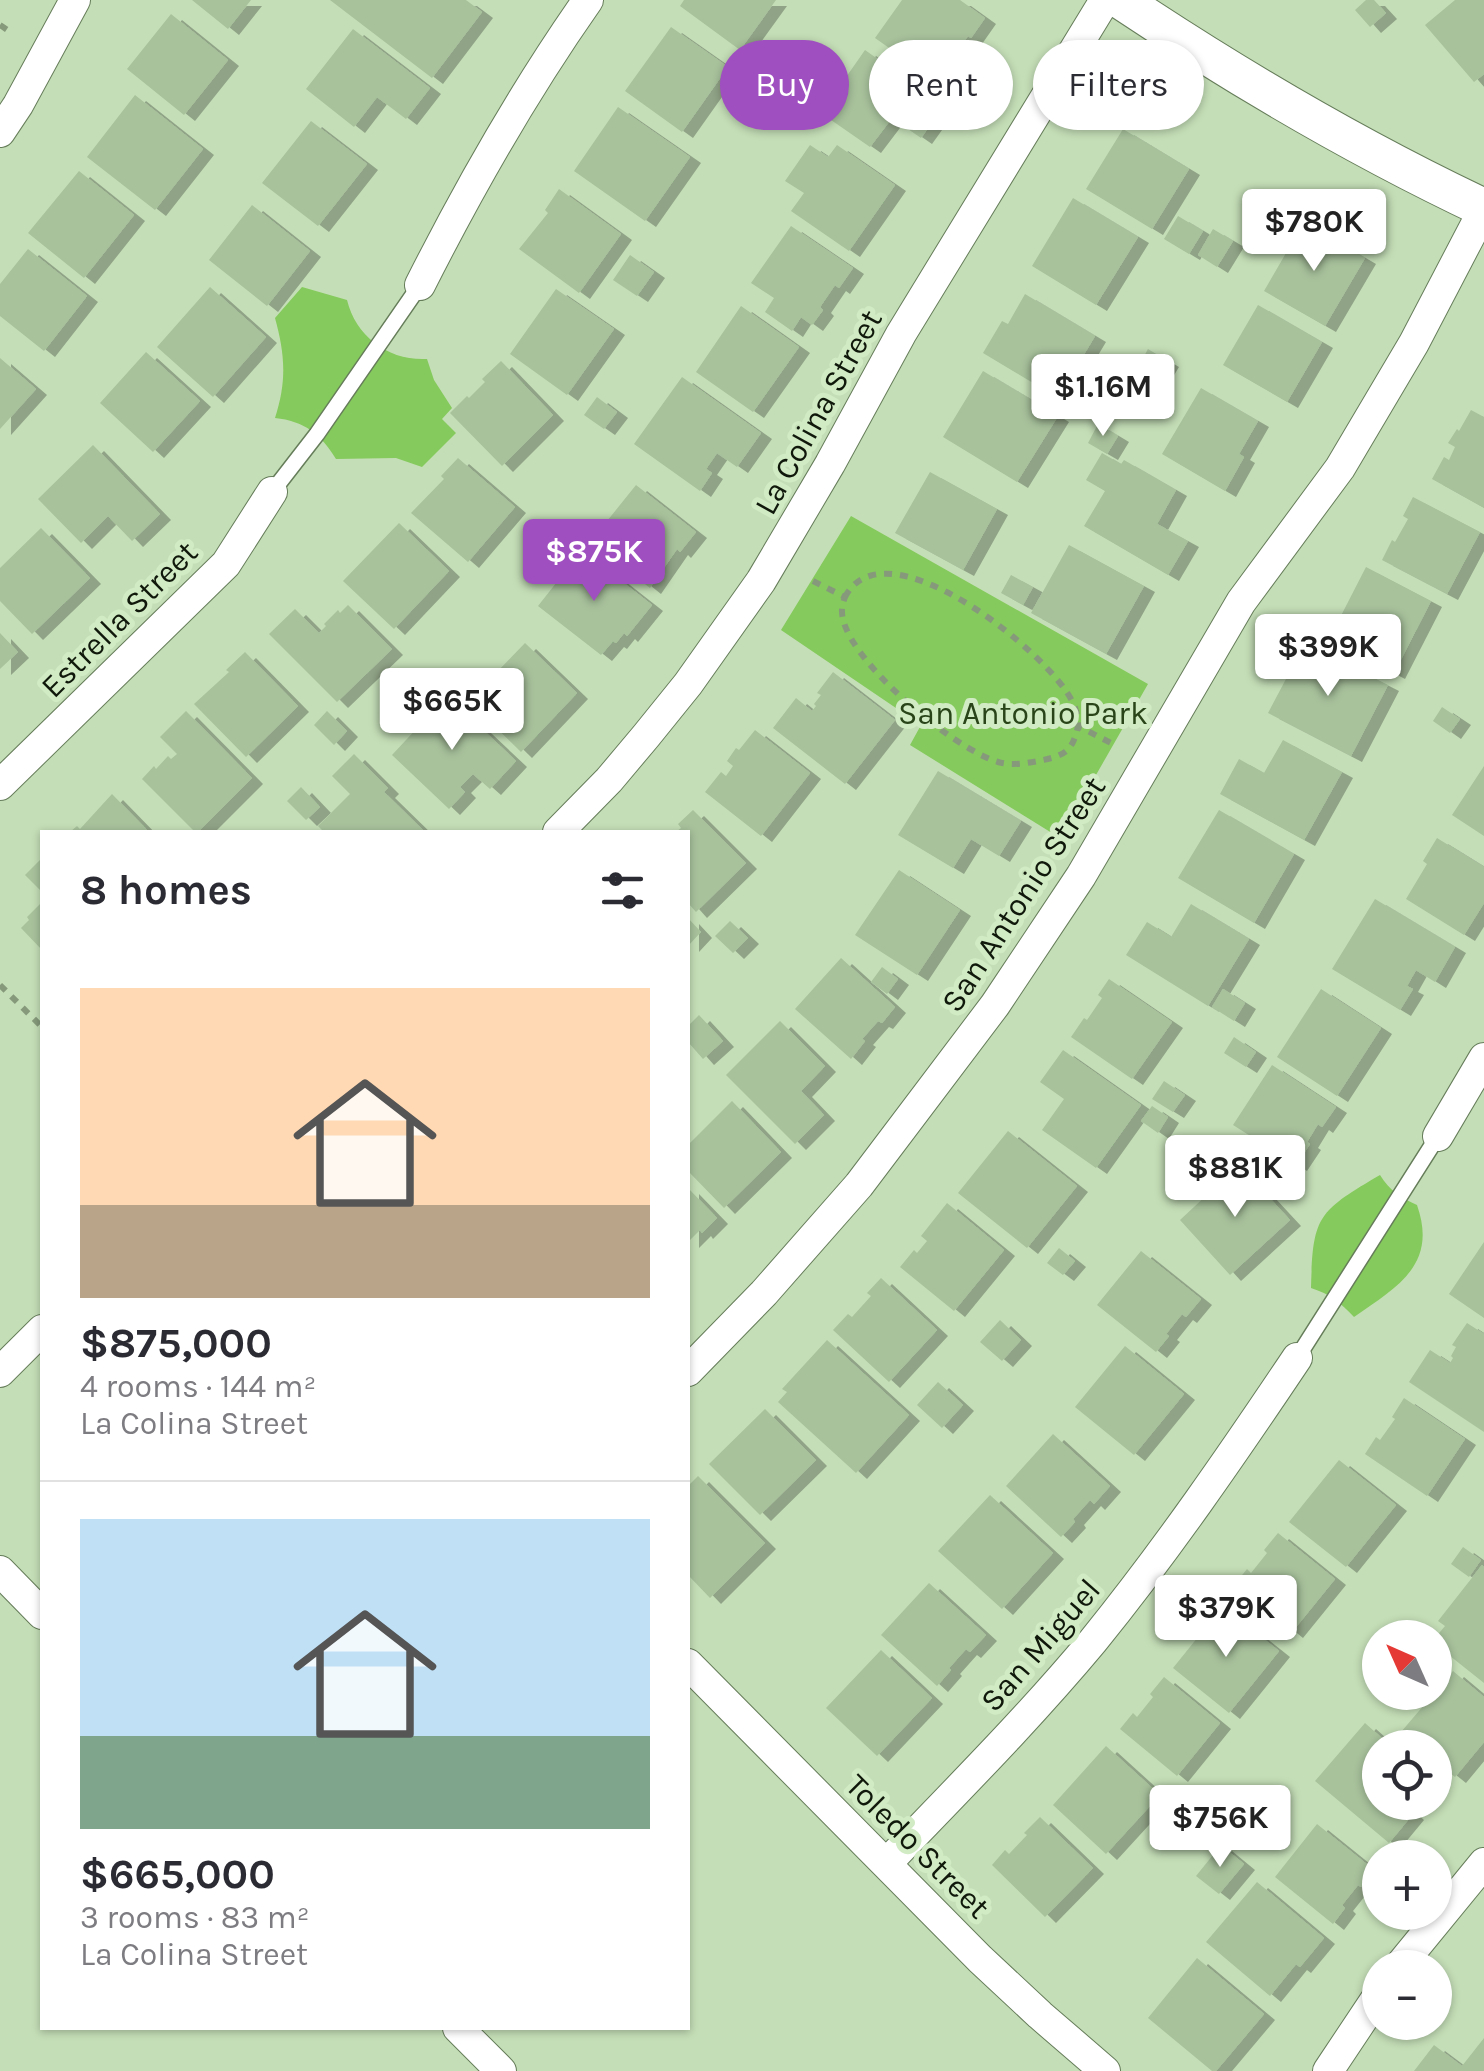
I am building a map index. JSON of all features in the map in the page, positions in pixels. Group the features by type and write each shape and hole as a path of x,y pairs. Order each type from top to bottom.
{"street":[{"path":"0,132 75,0"},
{"path":"420,286 504,127 588,0"},
{"name":"La Colina Street","path":"560,830 609,780 656,723 761,581 902,334 1105,0"},
{"path":"1121,0 1308,118 1484,208"},
{"name":"San Antonio Street","path":"690,1370 859,1185 996,1005 1082,876 1241,602 1340,468 1414,343 1484,208"},
{"name":"Estrella Street","path":"0,785 226,564 272,492"},
{"path":"1438,1136 1484,1058"},
{"path":"0,1372 40,1332"},
{"name":"San Miguel","path":"886,1864 1091,1643 1178,1530 1296,1358"},
{"path":"0,1571 40,1612"},
{"name":"Toledo Street","path":"690,1666 992,1970 1104,2071"},
{"path":"1413,1950 1484,1863"},
{"path":"1328,2071 1362,2020"},
{"path":"460,2030 501,2071"}],"lane":[{"path":"272,492 420,286"},
{"path":"1296,1358 1438,1136"}],"path":[{"path":"0,25 9,31"},
{"path":"898,575 925,583 977,610 1010,633 1058,682 1074,705 1078,726 1072,747 1058,757 1018,764 982,755 916,710 869,664 844,624 842,606 850,588 862,578 898,575"},
{"path":"813,580 845,597"},
{"path":"1078,726 1114,744"},
{"path":"0,985 40,1025"}],"green space":[{"path":"302,287 347,300 358,325 387,351 427,359 434,380 452,408 442,419 456,433 422,467 396,458 336,459 311,430 275,418 283,368 275,318"},
{"name":"San Antonio Park","path":"851,516 1148,684 1060,838 910,745 921,725 781,630"},
{"path":"1380,1175 1396,1193 1417,1205 1422,1244 1410,1272 1354,1317 1335,1300 1311,1288 1314,1245 1317,1230 1331,1208"}],"building":[{"path":"192,0 251,0 228,29"},
{"path":"330,0 466,0 482,12 432,78"},
{"path":"684,0 776,0 747,40 726,40 680,6"},
{"path":"902,0 960,0 985,18 971,38 965,40 875,38"},
{"path":"1366,0 1374,0 1386,13 1370,27 1355,10"},
{"path":"1455,0 1484,0 1484,74 1474,82 1425,25"},
{"path":"171,14 228,60 184,115 127,69"},
{"path":"671,27 720,61 720,78 682,132 625,91"},
{"path":"353,29 430,88 406,119 377,97 354,127 306,89"},
{"path":"865,50 869,53 869,130 883,130 870,147 846,130 849,130 849,73"},
{"path":"135,95 203,149 155,210 87,157"},
{"path":"618,107 690,157 645,221 574,171"},
{"path":"311,121 367,164 318,226 262,183"},
{"path":"909,130 927,130 921,138"},
{"path":"1122,130 1189,169 1152,229 1086,189"},
{"path":"810,145 828,157 837,145 895,185 849,251 791,211 804,193 785,181"},
{"path":"79,171 134,215 84,278 28,233"},
{"path":"559,189 621,234 579,293 519,249 548,213 545,210"},
{"path":"1073,198 1138,237 1096,305 1032,266"},
{"path":"252,205 310,251 267,306 209,260"},
{"path":"1178,216 1203,231 1189,254 1164,239"},
{"path":"1304,222 1365,258 1325,326 1264,291"},
{"path":"791,226 853,268 839,288 835,285 812,325 801,317 792,331 765,312 774,298 751,283"},
{"path":"1213,229 1233,241 1217,267 1198,255"},
{"path":"28,249 87,296 44,351 0,316 0,284"},
{"path":"630,255 654,272 637,296 613,280"},
{"path":"210,287 266,337 213,397 157,347"},
{"path":"556,289 614,329 567,395 510,354"},
{"path":"1025,294 1095,336 1058,398 983,353 1002,321 1008,324"},
{"path":"1258,305 1322,342 1287,402 1223,365"},
{"path":"741,306 799,347 753,412 696,372"},
{"path":"1148,349 1168,361 1156,381 1137,369"},
{"path":"146,352 200,401 153,452 100,403"},
{"path":"0,358 36,389 0,429"},
{"path":"501,361 553,415 502,466 450,413 485,382 482,379"},
{"path":"983,371 1058,416 1017,482 943,437"},
{"path":"1092,371 1114,385 1093,419 1071,406"},
{"path":"682,377 761,433 737,467 717,453 706,469 712,473 700,491 634,444"},
{"path":"1201,388 1258,421 1239,454 1244,457 1225,491 1162,454"},
{"path":"597,397 617,412 604,429 584,415"},
{"path":"1471,410 1484,417 1484,508 1432,479 1444,457 1449,460 1455,447 1448,443"},
{"path":"1098,424 1118,436 1107,454 1088,443"},
{"path":"93,445 160,514 132,541 108,516 81,543 38,499"},
{"path":"1102,453 1121,464 1124,460 1176,490 1157,524 1188,541 1168,575 1084,526 1105,491 1086,480"},
{"path":"458,458 515,507 468,562 411,513"},
{"path":"930,472 997,509 963,570 895,533"},
{"path":"636,485 696,532 680,552 677,549 650,588 591,541"},
{"path":"1413,497 1480,532 1447,594 1382,560 1408,519 1403,516"},
{"path":"399,523 449,571 394,629 343,581"},
{"path":"41,528 90,578 32,634 0,601 0,568"},
{"path":"1069,545 1144,586 1106,654 1031,613"},
{"path":"582,550 652,605 627,636 624,633 616,643 613,641 601,655 538,606"},
{"path":"1366,567 1431,601 1394,673 1329,639"},
{"path":"1011,575 1033,587 1023,605 1001,593"},
{"path":"348,605 392,649 337,702 269,634 295,609 319,633 338,610 340,613"},
{"path":"0,633 18,652 0,669"},
{"path":"525,643 577,693 521,752 469,701"},
{"path":"1305,643 1388,685 1351,756 1268,713"},
{"path":"245,652 298,706 246,757 194,704"},
{"path":"833,672 895,720 845,784 773,728 796,698 812,711 821,695 817,693"},
{"path":"447,696 516,761 490,789 473,774 460,787 465,792 449,809 392,755"},
{"path":"1442,707 1460,719 1450,733 1433,721"},
{"path":"186,711 252,778 200,830 193,830 142,779 168,756 171,759 177,754 160,737"},
{"path":"327,711 347,731 334,745 314,725"},
{"path":"755,730 810,773 761,836 705,792 721,772 726,776 733,766 727,761"},
{"path":"1283,740 1342,772 1304,840 1220,794 1239,759 1264,773"},
{"path":"354,754 388,788 384,792 423,830 322,830 318,826 350,794 332,776"},
{"path":"1484,766 1484,836 1452,815"},
{"path":"938,771 1021,821 999,856 971,839 953,868 898,835"},
{"path":"301,787 320,807 306,820 287,801"},
{"path":"112,794 147,830 72,830 77,826 80,829"},
{"path":"693,810 746,863 696,912 690,905 690,830 678,830 678,824"},
{"path":"1219,810 1294,854 1254,923 1178,878"},
{"path":"1437,838 1484,867 1484,903 1464,935 1406,899"},
{"path":"40,860 40,890 25,875"},
{"path":"899,870 960,910 917,975 855,935"},
{"path":"1375,899 1455,947 1435,982 1416,970 1407,986 1413,989 1400,1010 1332,969"},
{"path":"40,904 40,948 21,928 29,920 27,917"},
{"path":"1191,904 1249,939 1208,1006 1126,955 1147,922 1171,937"},
{"path":"690,920 701,932 690,944"},
{"path":"730,921 748,938 733,953 715,936"},
{"path":"841,958 895,1007 862,1039 865,1041 851,1059 795,1009"},
{"path":"882,967 898,979 887,994 871,982"},
{"path":"1109,979 1172,1022 1132,1079 1071,1037 1102,998 1098,995"},
{"path":"1223,989 1245,1003 1234,1021 1212,1007"},
{"path":"1321,989 1381,1028 1337,1096 1277,1057"},
{"path":"699,1015 723,1041 703,1059 690,1044 690,1024"},
{"path":"780,1021 825,1066 801,1091 824,1115 795,1144 726,1075"},
{"path":"1234,1037 1256,1052 1246,1067 1224,1053"},
{"path":"1063,1050 1141,1105 1096,1168 1042,1130 1064,1099 1040,1082"},
{"path":"1272,1065 1336,1107 1322,1127 1318,1124 1296,1165 1233,1125"},
{"path":"1164,1081 1185,1095 1173,1112 1152,1099"},
{"path":"732,1101 781,1152 724,1208 690,1173 690,1143"},
{"path":"1152,1106 1168,1117 1158,1133 1141,1121"},
{"path":"1008,1131 1077,1186 1027,1248 958,1193"},
{"path":"1239,1165 1290,1220 1230,1275 1180,1220"},
{"path":"690,1190 717,1218 702,1233 700,1230 690,1240"},
{"path":"947,1203 1004,1250 954,1311 900,1267 927,1241 921,1236"},
{"path":"1484,1242 1484,1318 1449,1294"},
{"path":"1059,1248 1075,1261 1063,1275 1047,1263"},
{"path":"1141,1251 1201,1299 1186,1317 1182,1314 1156,1352 1097,1305"},
{"path":"881,1278 937,1330 889,1382 833,1330 848,1314 852,1317"},
{"path":"1000,1320 1021,1340 1002,1361 980,1342"},
{"path":"1467,1323 1484,1334 1484,1432 1409,1382 1430,1350 1450,1363 1456,1347 1452,1345"},
{"path":"827,1340 909,1415 856,1473 778,1402 787,1392 782,1389"},
{"path":"1125,1346 1184,1394 1134,1455 1075,1407"},
{"path":"938,1382 963,1405 942,1428 917,1405"},
{"path":"1404,1398 1465,1439 1427,1496 1365,1454 1395,1419 1392,1417"},
{"path":"765,1409 816,1460 760,1515 709,1464"},
{"path":"1053,1434 1110,1486 1094,1504 1090,1500 1061,1537 1006,1486"},
{"path":"1339,1460 1396,1505 1346,1567 1289,1522"},
{"path":"698,1476 765,1543 710,1598 690,1577 690,1484"},
{"path":"990,1495 1053,1553 1002,1609 938,1551"},
{"path":"1278,1533 1335,1579 1292,1632 1234,1585 1247,1569 1251,1573"},
{"path":"1463,1547 1481,1560 1469,1577 1451,1564"},
{"path":"1482,1565 1484,1683 1452,1658 1452,1620 1439,1620"},
{"path":"929,1583 986,1635 970,1652 966,1649 937,1686 881,1635"},
{"path":"1223,1606 1279,1651 1229,1713 1173,1668"},
{"path":"881,1650 932,1698 877,1756 826,1708"},
{"path":"1452,1672 1484,1697 1484,1742 1455,1777 1452,1730 1403,1730 1420,1710 1452,1710"},
{"path":"1164,1677 1220,1723 1177,1776 1120,1729 1133,1713 1137,1717"},
{"path":"1365,1723 1373,1730 1362,1730 1362,1820 1408,1820 1391,1840 1385,1840 1315,1781"},
{"path":"1106,1746 1160,1795 1106,1854 1053,1805"},
{"path":"1040,1817 1093,1868 1045,1917 992,1865 1005,1850 1009,1854"},
{"path":"1317,1824 1362,1860 1362,1886 1358,1885 1342,1905 1345,1908 1333,1924 1275,1877"},
{"path":"1221,1845 1244,1864 1219,1894 1196,1876"},
{"path":"1257,1882 1324,1938 1270,1996 1206,1942"},
{"path":"1197,1958 1264,2014 1216,2071 1148,2018"},
{"path":"1484,2038 1484,2071 1414,2071 1434,2045 1462,2066"}]}
